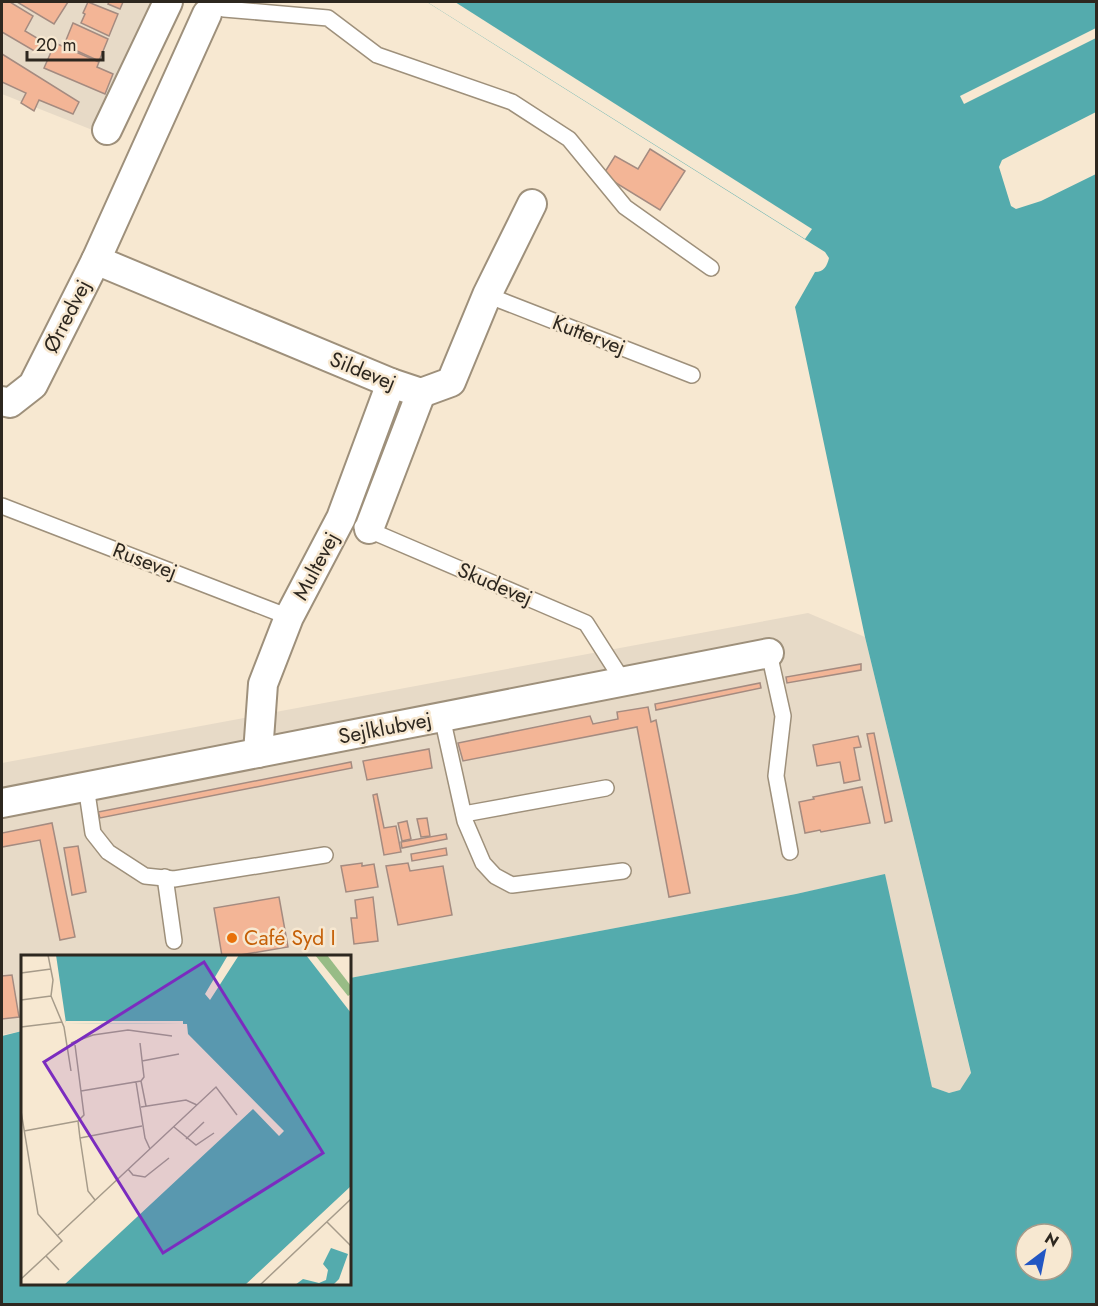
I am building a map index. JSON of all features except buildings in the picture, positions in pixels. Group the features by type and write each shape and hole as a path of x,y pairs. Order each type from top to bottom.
{"street":[{"path":"107,130 168,2"},
{"name":"Ørredvej","path":"2,401 10,403 33,385 96,260 209,8"},
{"name":"Sildevej","path":"96,260 391,383 421,393 451,382 487,295 532,204"},
{"name":"Multevej","path":"258,753 263,684 289,617 341,518 391,383"},
{"path":"369,530 421,393"},
{"name":"Sejlklubvej","path":"2,803 769,653"}],"lane":[{"path":"209,8 328,18 377,55 512,102 569,139 625,207 711,268"},
{"name":"Kuttervej","path":"487,295 692,375"},
{"name":"Rusevej","path":"2,506 289,617"},
{"name":"Skudevej","path":"341,518 586,623 623,681"},
{"path":"769,653 783,716 776,776 790,852"},
{"path":"442,717 464,814 483,863 495,876 512,885 623,871"},
{"path":"86,786 93,833 108,852 146,876 174,879 325,855"},
{"path":"464,814 606,788"},
{"path":"165,878 174,941"}],"shaded area":[{"path":"2,2 177,2 115,139 2,94"},
{"path":"808,613 865,637 971,1074 960,1090 949,1093 932,1087 884,875 796,894 351,978 351,955 21,955 21,1031 2,1035 2,763"}],"water":[{"path":"427,2 1096,2 1096,112 1002,160 999,167 1011,206 1016,209 1041,201 1096,174 1096,1304 2,1304 2,1036 21,1031 21,1285 351,1285 351,978 796,894 885,874 932,1087 949,1093 960,1090 971,1073 865,637 795,307 815,272 823,270 829,258 825,252"}],"pier":[{"path":"427,2 455,2 812,229 805,239"},
{"path":"1096,28 1096,38 964,104 960,96"}],"place":[{"name":"Café Syd I","path":"232,938"}]}
